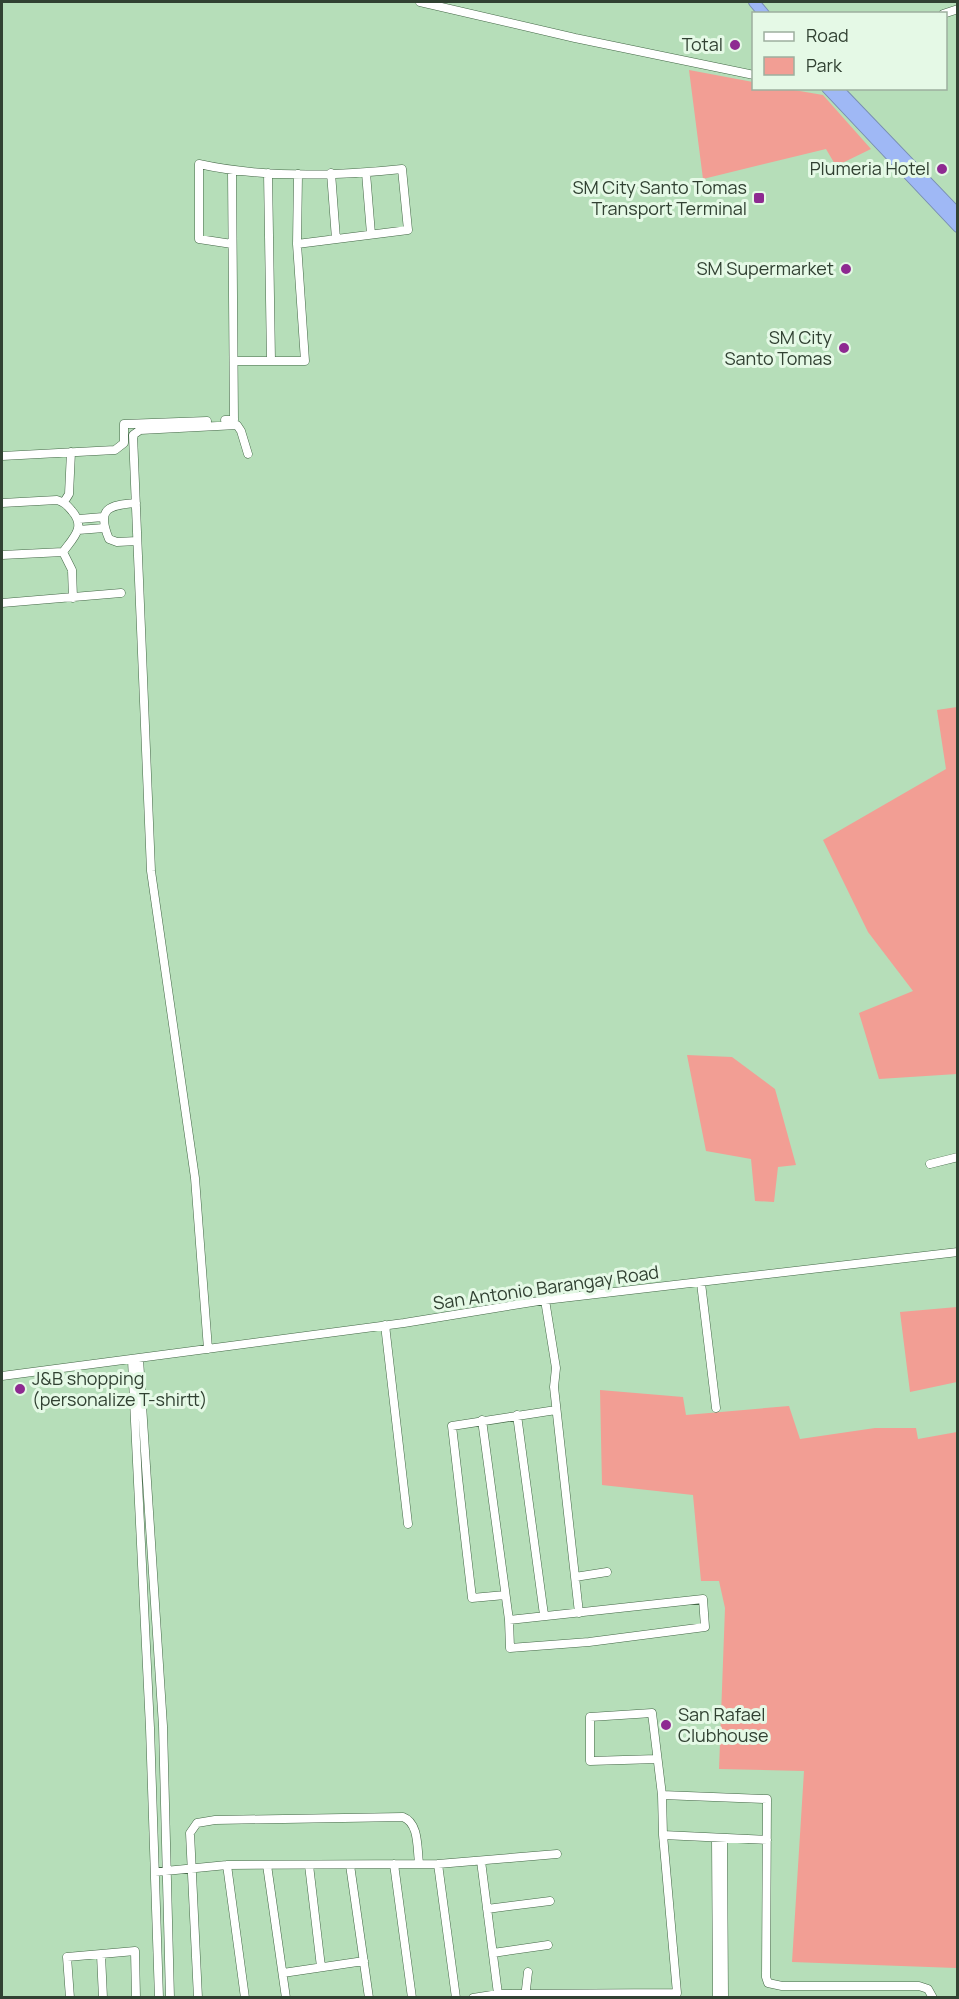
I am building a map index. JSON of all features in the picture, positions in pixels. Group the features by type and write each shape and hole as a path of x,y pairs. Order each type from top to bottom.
{"highway":[{"path":"832,90 957,214"},
{"path":"832,90 957,227"}],"street":[{"path":"420,2 575,38 752,75"},
{"path":"232,244 199,239 199,164 232,172 298,174 366,173 402,169 408,230 297,244"},
{"path":"2,456 115,450 124,443 124,424 234,420 232,172"},
{"path":"268,173 271,361"},
{"path":"331,173 336,239"},
{"path":"366,173 371,234"},
{"path":"234,361 305,361 297,244 298,174"},
{"path":"208,1349 195,1178 151,871 133,435 140,430 237,424 248,454"},
{"path":"64,502 69,494 71,452"},
{"path":"2,503 57,500 64,502 79,519 78,530 63,552"},
{"path":"136,503 116,505 107,509 103,517 108,539 117,542 137,541"},
{"path":"79,519 103,517"},
{"path":"78,530 104,528"},
{"path":"2,555 63,552"},
{"path":"63,552 72,570 73,598"},
{"path":"2,603 121,593"},
{"path":"930,1164 957,1157"},
{"name":"San Antonio Barangay Road","path":"2,1376 385,1325 545,1300 957,1252"},
{"path":"701,1283 716,1408"},
{"path":"545,1300 556,1368 554,1387 556,1410 579,1613"},
{"path":"385,1325 408,1524"},
{"path":"136,1359 163,1726 170,1998"},
{"path":"136,1359 159,1998"},
{"path":"505,1596 472,1598 452,1426 556,1410"},
{"path":"517,1415 544,1615"},
{"path":"482,1420 510,1648 589,1642 705,1627 703,1599 508,1620"},
{"path":"574,1577 607,1572"},
{"path":"473,1998 498,1995 677,1994 663,1835 662,1795 652,1713 590,1717 590,1761 657,1760"},
{"path":"662,1795 767,1799 766,1977 768,1983 782,1986 919,1986 928,1989 933,1998"},
{"path":"198,1998 190,1833 197,1823 215,1820 403,1817 410,1820 414,1826 419,1863"},
{"path":"663,1835 767,1840"},
{"path":"717,1998 719,1838"},
{"path":"719,1838 724,1998"},
{"path":"155,1872 227,1865 438,1864 557,1854"},
{"path":"482,1861 498,1995"},
{"path":"309,1864 321,1967"},
{"path":"394,1864 412,1998"},
{"path":"438,1864 456,1998"},
{"path":"227,1865 246,1998"},
{"path":"267,1865 286,1998"},
{"path":"350,1865 369,1998"},
{"path":"487,1909 550,1901"},
{"path":"493,1953 548,1945"},
{"path":"70,1998 67,1958 135,1951 136,1998"},
{"path":"101,1955 103,1998"},
{"path":"283,1973 364,1961"},
{"path":"525,1996 528,1972"}],"green space":[{"path":"689,70 752,82 752,90 794,90 823,95 871,149 836,166 826,149 703,179"},
{"path":"957,707 957,1074 879,1079 859,1013 913,991 868,932 823,840 946,769 937,710"},
{"path":"687,1055 732,1057 775,1089 796,1165 778,1167 774,1202 755,1201 751,1159 706,1151"},
{"path":"957,1307 957,1382 910,1392 900,1312"},
{"path":"600,1390 683,1397 686,1415 789,1406 800,1439 875,1428 916,1428 918,1439 957,1432 956,1968 792,1962 804,1771 719,1769 725,1608 719,1581 701,1581 693,1495 602,1485"}],"place":[{"name":"Total","path":"735,45"},
{"name":"Plumeria Hotel","path":"942,169"},
{"name":"SM City Santo Tomas Transport Terminal","path":"759,198"},
{"name":"SM Supermarket","path":"846,269"},
{"name":"SM City Santo Tomas","path":"844,348"},
{"name":"J&B shopping (personalize T-shirtt)","path":"20,1389"},
{"name":"San Rafael Clubhouse","path":"666,1725"}]}
